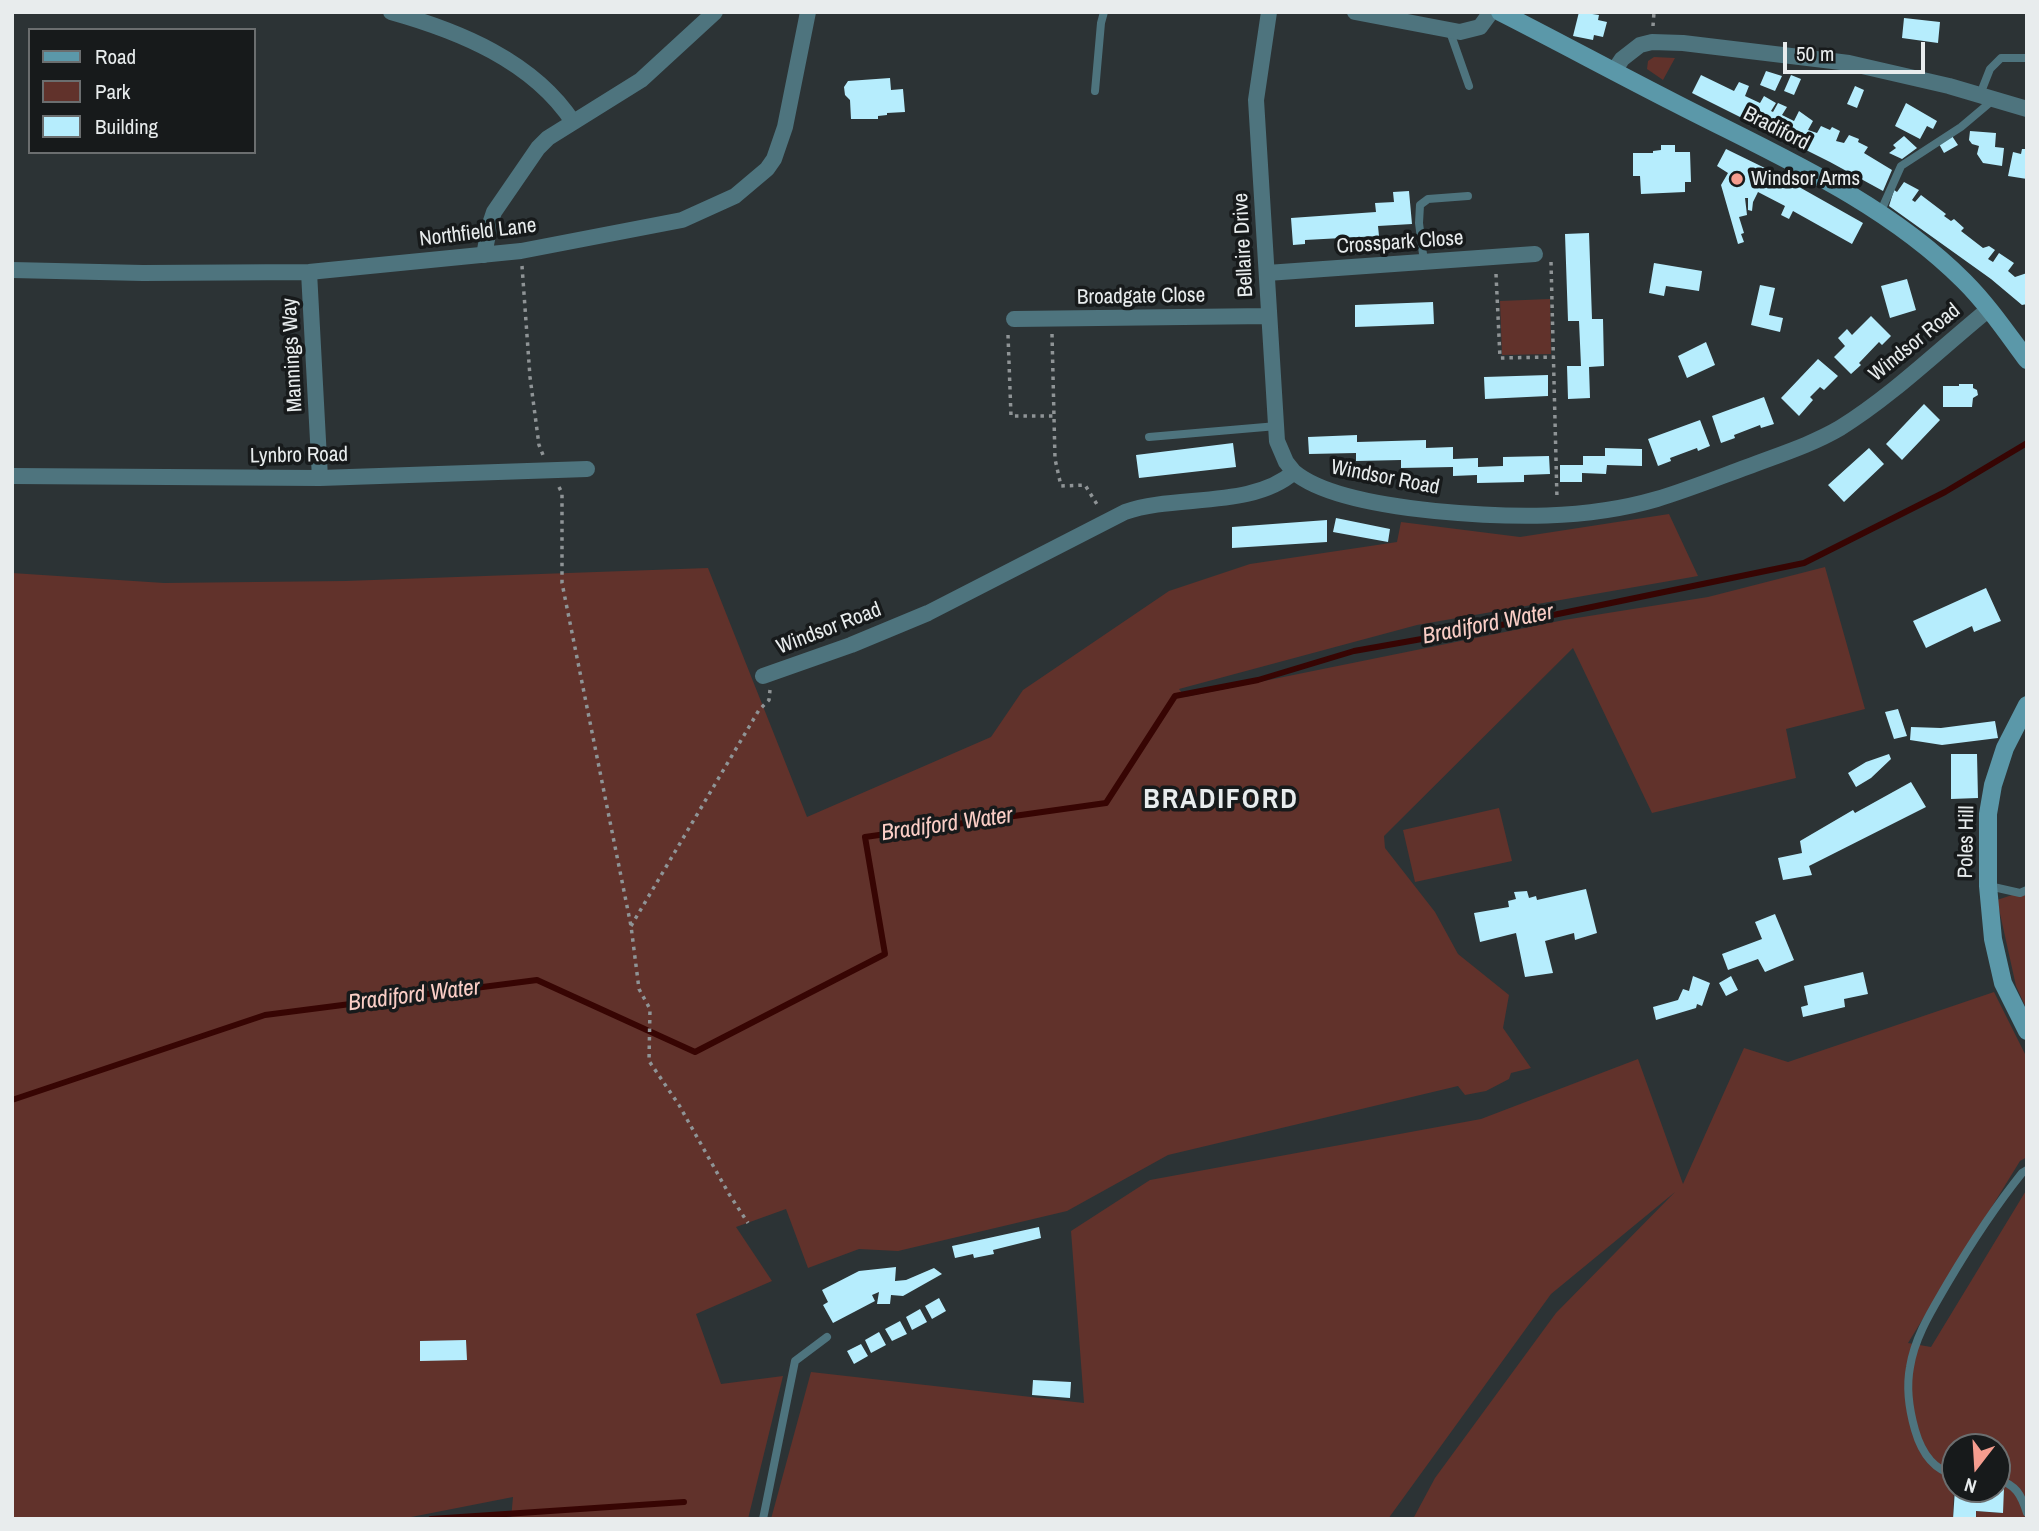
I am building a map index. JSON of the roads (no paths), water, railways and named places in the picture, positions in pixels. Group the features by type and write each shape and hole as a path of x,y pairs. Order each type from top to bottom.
{"street":[{"path":"391,12 444,29 512,63 549,92 573,122"},
{"path":"484,255 490,224 504,197 538,148 548,138 641,80 715,12"},
{"name":"Bellaire Drive","path":"1269,12 1256,100 1276,426 1279,449 1294,472"},
{"path":"1355,12 1450,32 1469,31 1501,13"},
{"name":"Northfield Lane","path":"12,270 143,273 309,272 521,251 682,220 718,206 744,190 767,169 778,151 785,127 804,13"},
{"name":"Bradiford","path":"1501,13 1762,146 1880,213 1940,260 1989,309 2027,360"},
{"path":"1614,71 1622,59 1640,45 1652,42 1684,43 1849,63 1949,86 2027,109"},
{"name":"Crosspark Close","path":"1267,273 1495,257 1543,257"},
{"name":"Mannings Way","path":"309,272 320,478"},
{"name":"Windsor Road","path":"763,676 851,645 928,613 1106,520 1136,508 1247,493 1277,482 1294,472 1306,481 1330,491 1401,507 1488,516 1558,515 1603,510 1656,499 1814,441 1836,430 1869,407 1989,309"},
{"name":"Broadgate Close","path":"1014,320 1269,316"},
{"name":"Lynbro Road","path":"12,476 320,478 587,469"},
{"name":"Poles Hill","path":"2027,705 2004,748 1989,807 1988,886 1993,939 2003,983 2027,1031"}],"lane":[{"path":"1095,91 1104,12"},
{"path":"1450,32 1469,86"},
{"path":"1880,213 1901,166 1961,127 1986,99 1990,69 2001,58 2027,58"},
{"path":"1424,262 1419,223 1420,205 1428,199 1468,196"},
{"path":"1149,438 1276,426"},
{"path":"1988,886 2020,893 2027,890"},
{"path":"1941,1471 1930,1461 1918,1442 1908,1407 1909,1368 1917,1337 1998,1203 2027,1170"},
{"path":"763,1519 795,1361 827,1337"},
{"path":"2011,1484 2021,1494 2027,1513"}],"waterway":[{"name":"Bradiford Water","path":"12,1100 265,1015 537,980 695,1052 885,954 865,837 1106,803 1175,696 1258,680 1354,651 1529,620 1804,563 1945,492 2027,443"},
{"path":"431,1519 684,1502"}],"place":[{"name":"Windsor Arms","path":"1737,179"}],"district":[{"name":"BRADIFORD","path":"1221,800"}]}
